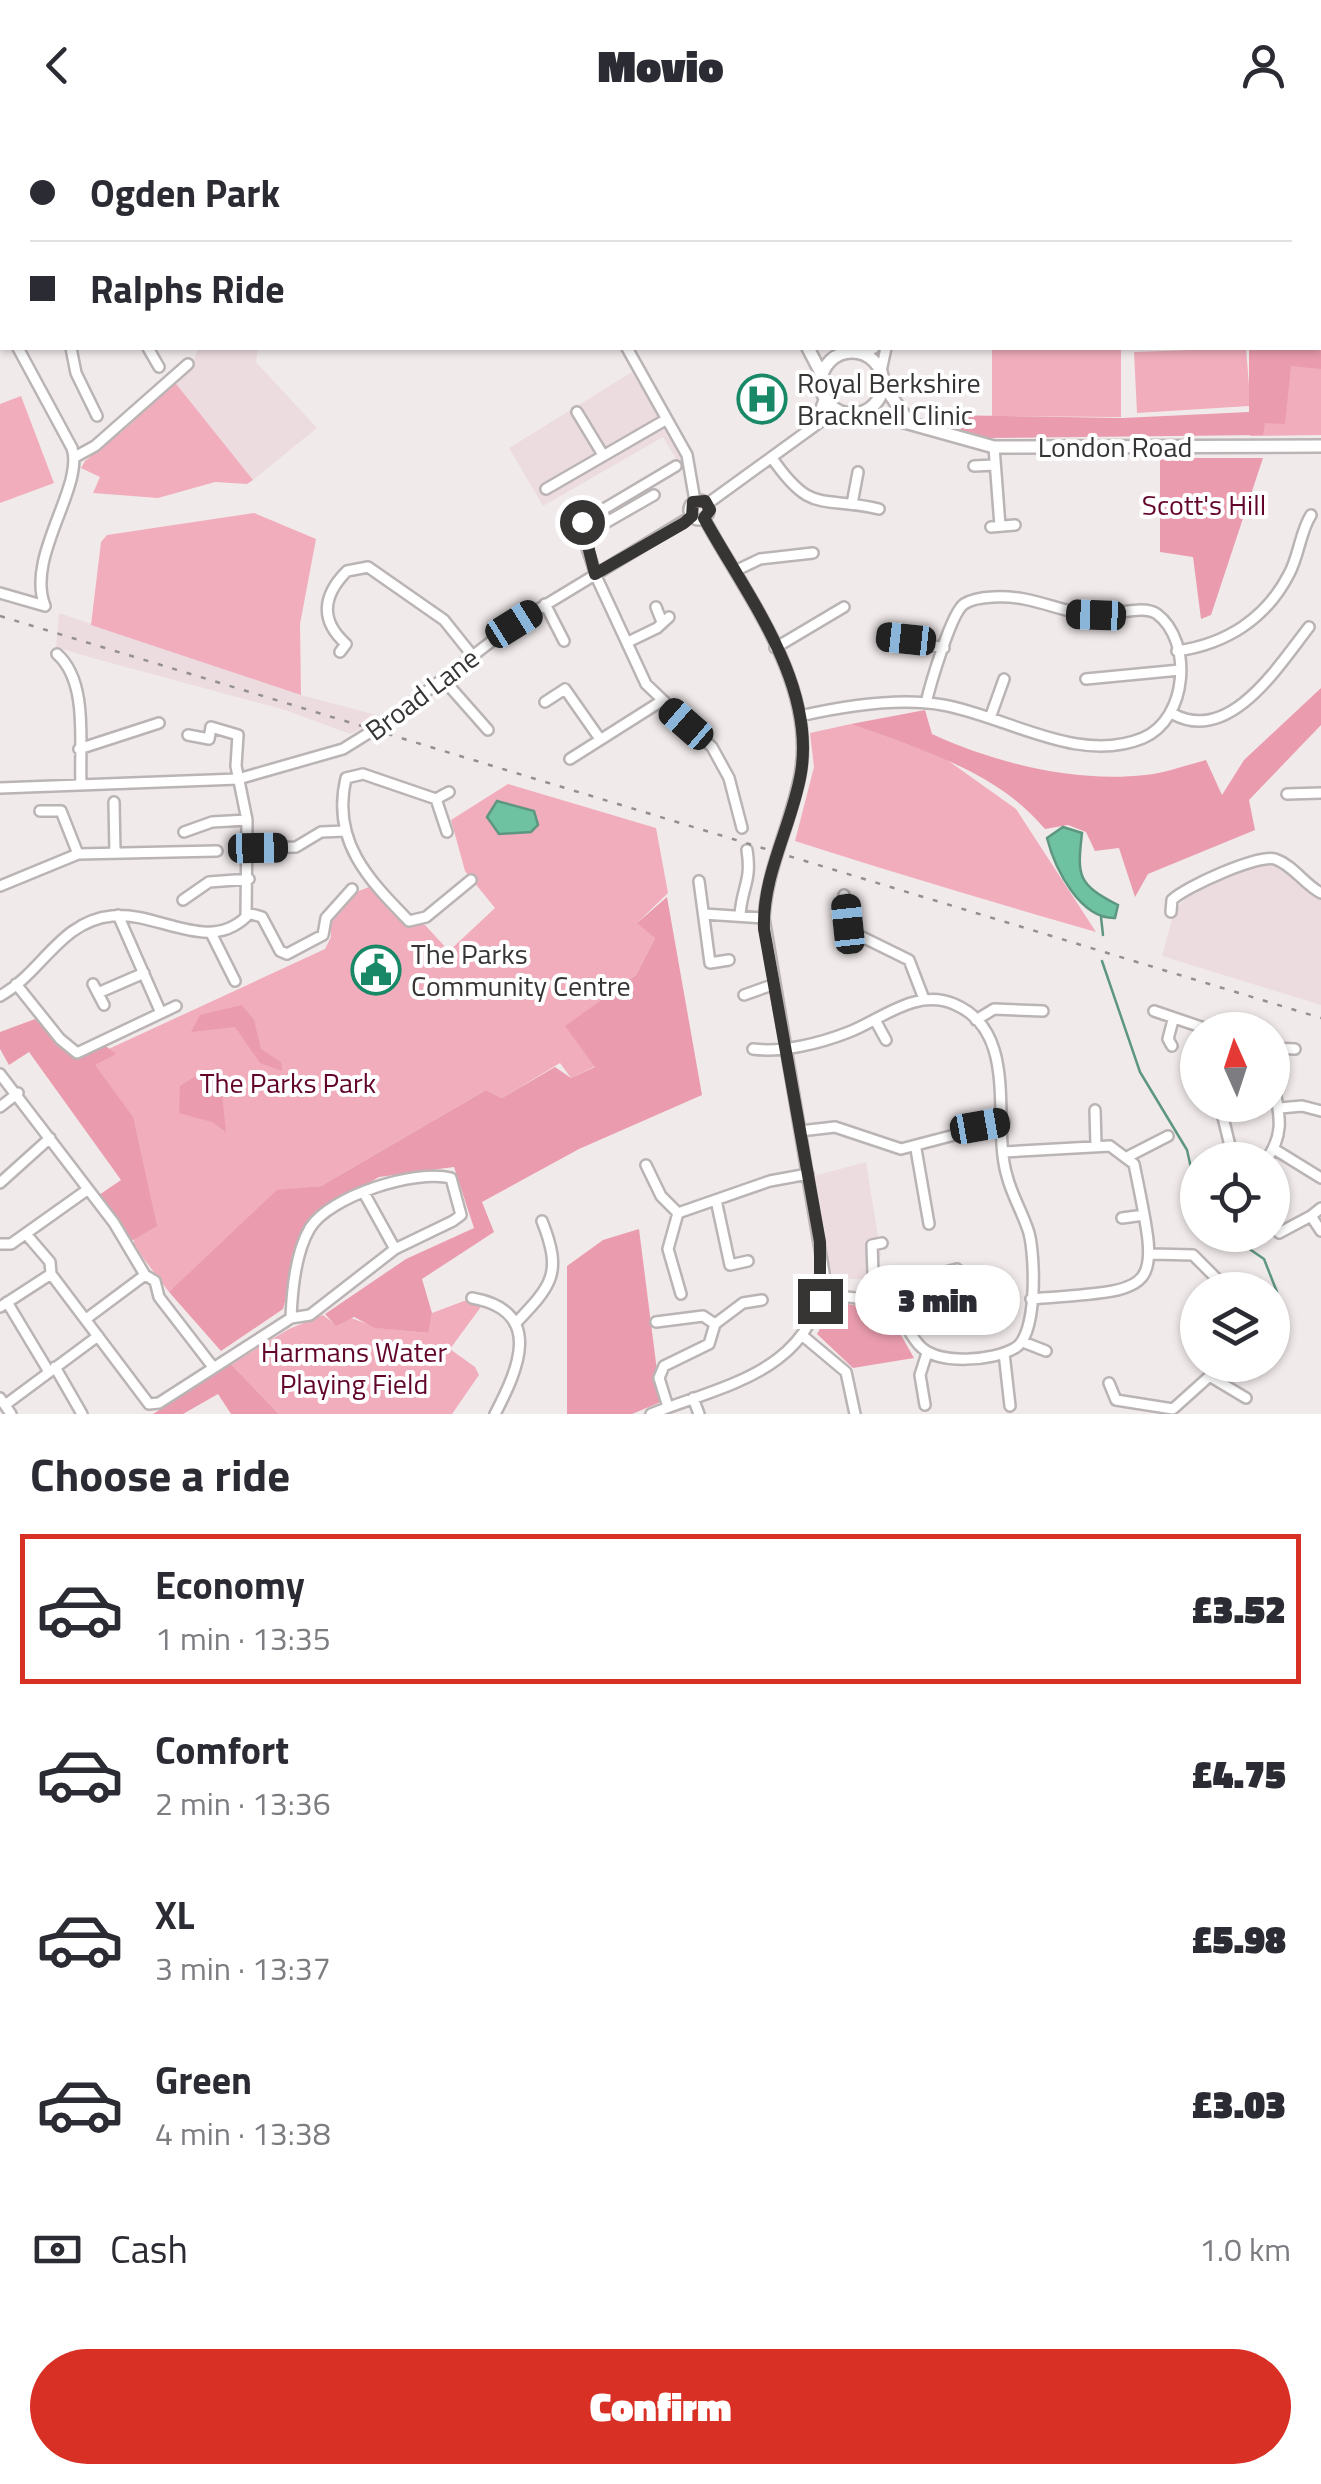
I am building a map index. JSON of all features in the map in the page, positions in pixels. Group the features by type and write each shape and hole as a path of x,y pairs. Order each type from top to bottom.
{"main road":[{"path":"809,350 822,375 825,397 842,412 865,411 878,401 882,378"},
{"path":"829,350 840,355 868,351 896,408 912,423"},
{"path":"822,375 840,355"},
{"name":"London Road","path":"865,411 994,447 1321,446"}],"street":[{"path":"0,592 44,606 43,569 75,457 19,350"},
{"path":"71,350 76,373 98,416"},
{"path":"149,350 159,366"},
{"path":"628,350 687,455 695,500 690,507 692,516 704,518"},
{"path":"882,378 886,350"},
{"path":"75,457 95,446 188,364"},
{"path":"812,429 825,397"},
{"path":"577,412 603,455"},
{"path":"651,1414 770,1365 804,1336 821,1294 823,1260 772,985 764,918 769,882 801,772 800,716 775,648 736,570 704,518 708,504 842,412"},
{"path":"546,489 667,419"},
{"path":"994,447 996,527 1016,524"},
{"path":"772,458 800,494 820,504 879,509"},
{"path":"974,466 994,465"},
{"path":"593,530 620,514 676,466"},
{"path":"852,504 858,472"},
{"path":"653,487 614,501 582,522 595,574 646,684 660,702 712,747 729,778 742,828"},
{"path":"695,500 708,504"},
{"path":"614,501 620,514"},
{"path":"1178,651 1220,642 1265,608 1289,574 1311,515"},
{"name":"Broad Lane","path":"0,788 238,779 357,742 545,604 692,516"},
{"path":"736,570 760,559 813,554"},
{"path":"340,652 346,644 332,631 326,616 328,599 346,570 368,567 444,620 472,655"},
{"path":"800,716 849,707 926,703 990,718 1039,735 1103,744 1145,737 1173,714 1179,700 1178,651 1164,621 1147,610 1065,614 1011,598 964,604 954,616 926,703"},
{"path":"545,604 564,642"},
{"path":"628,642 665,619 656,606"},
{"path":"775,648 844,607"},
{"path":"1173,714 1207,721 1232,710 1257,691 1309,628"},
{"path":"886,637 944,648"},
{"path":"57,654 66,662 76,688 81,784"},
{"path":"1086,679 1180,670"},
{"path":"443,679 488,730"},
{"path":"990,718 1004,679"},
{"path":"544,702 565,689 600,738"},
{"path":"570,760 660,702"},
{"path":"80,749 158,723"},
{"path":"0,996 82,924 118,916 211,933 232,929 248,912 248,820 238,779 238,735 211,728 208,739 188,735"},
{"path":"449,792 436,799 363,774 350,774 344,784 345,831 353,860 409,921 426,917 471,880"},
{"path":"1287,794 1321,793"},
{"path":"436,799 447,832"},
{"path":"114,802 114,853"},
{"path":"40,811 61,812 78,854"},
{"path":"184,832 212,822 248,820"},
{"path":"248,848 296,848 320,832 345,831"},
{"path":"740,915 741,899 752,878 747,850"},
{"path":"0,886 78,854 218,851"},
{"path":"1171,912 1172,900 1186,886 1263,858 1280,861 1321,893"},
{"path":"184,900 209,882 249,879"},
{"path":"699,881 710,963 730,960"},
{"path":"248,912 262,917 280,952 287,954 323,935 326,918 352,889"},
{"path":"844,895 850,931 909,960 924,999"},
{"path":"704,914 764,918"},
{"path":"118,916 161,1013"},
{"path":"211,933 236,981"},
{"path":"104,1006 95,989 144,973"},
{"path":"16,984 60,1039 77,1053 176,1006"},
{"path":"744,994 772,985"},
{"path":"752,1050 834,1037 924,999 953,1003 976,1020 998,1071 1006,1174 1033,1252 1030,1327 1023,1342 1004,1353 943,1358 927,1353 898,1314 874,1302 821,1294"},
{"path":"976,1020 994,1009 1043,1011"},
{"path":"1154,1011 1180,1022"},
{"path":"874,1020 886,1040"},
{"path":"1172,1046 1168,1039 1173,1020"},
{"path":"1290,1049 1295,1049"},
{"path":"2,1079 18,1093 213,1367"},
{"path":"0,1106 18,1093"},
{"path":"1290,1107 1321,1111"},
{"path":"1095,1110 1096,1145"},
{"path":"800,1131 835,1127 889,1147 916,1148 1004,1122"},
{"path":"1128,1156 1168,1136"},
{"path":"0,1183 50,1138"},
{"path":"1004,1152 1096,1145 1110,1146 1128,1156 1152,1254 1140,1282 1122,1292 1031,1299"},
{"path":"916,1148 929,1224"},
{"path":"1290,1159 1321,1178"},
{"path":"646,1166 661,1196 678,1213"},
{"path":"678,1213 808,1174"},
{"path":"26,1234 50,1262 51,1274 148,1409 290,1318 310,1315 395,1249 461,1216 455,1183 445,1176 408,1178 364,1193 320,1216 309,1230 298,1260 290,1318"},
{"path":"0,1232 2,1244 26,1234 88,1190"},
{"path":"364,1193 395,1249"},
{"path":"716,1200 730,1265 748,1261"},
{"path":"1290,1227 1321,1208"},
{"path":"678,1213 668,1249 681,1294"},
{"path":"1122,1218 1144,1215"},
{"path":"1311,1216 1321,1231"},
{"path":"515,1324 548,1287 554,1270 554,1251 542,1220"},
{"path":"874,1302 872,1245 882,1244"},
{"path":"1152,1254 1192,1254 1210,1272"},
{"path":"898,1314 926,1277 957,1270"},
{"path":"51,1274 3,1304 82,1414"},
{"path":"86,1319 145,1275"},
{"path":"472,1298 490,1302 515,1324 521,1342 521,1362 495,1414"},
{"path":"668,1407 660,1371 708,1344 715,1324 743,1303 762,1300"},
{"path":"656,1322 703,1316 715,1324"},
{"path":"5,1406 98,1336"},
{"path":"804,1336 846,1372 854,1414"},
{"path":"1023,1342 1046,1351"},
{"path":"926,1405 920,1374 927,1353"},
{"path":"1004,1353 1010,1406"},
{"path":"1109,1383 1116,1400 1165,1409 1180,1406 1207,1382"},
{"path":"1218,1382 1246,1398"},
{"path":"693,1398 699,1414"}],"shaded area":[{"path":"197,350 258,350 256,362 317,428 253,480 173,380 192,366"},
{"path":"632,372 678,450 684,472 663,437 543,506 509,448"},
{"path":"59,613 301,695 384,717 350,734 285,710 56,647"},
{"path":"497,801 534,811 538,825 531,832 499,834 487,817"},
{"path":"1063,827 1082,833 1083,877 1094,891 1118,905 1115,918 1091,910 1063,877 1047,838"},
{"path":"1263,864 1281,867 1321,898 1321,1005 1162,956 1174,912 1193,890"},
{"path":"866,1162 881,1255 872,1279 831,1279 814,1176"}],"green space":[{"path":"992,350 1121,350 1121,417 992,416"},
{"path":"1246,350 1249,385 1249,350 1321,350 1321,435 1250,436 1249,406 1137,413 1134,352"},
{"path":"1249,350 1321,350 1321,369 1291,366 1285,424 1265,423 1263,435 988,438 943,426 946,415 1123,418 1249,412"},
{"path":"173,380 253,480 247,484 215,482 158,498 93,493 100,477 81,468 85,461 133,422"},
{"path":"21,396 54,483 0,503 0,404"},
{"name":"Scott's Hill","path":"1160,458 1263,458 1211,615 1201,619 1193,557 1160,552"},
{"path":"254,513 316,539 300,624 301,695 91,625 101,542 107,535"},
{"path":"1321,688 1321,725 1249,800 1255,830 1148,874 1135,897 1119,848 1095,851 1086,832 1068,825 1045,829 1004,792 956,764 851,724 925,710 932,734 956,744 1009,762 1091,776 1153,774 1206,760 1222,795 1244,760"},
{"path":"851,724 943,757 1016,809 1096,932 795,841 814,767 810,733"},
{"name":"The Parks Park","path":"508,784 656,828 668,893 638,922 655,938 636,975 566,1026 596,1066 571,1078 560,1063 502,1098 486,1090 321,1186 293,1189 169,1292 134,1246 128,1119 87,1059 325,949 331,937 330,918 356,892 369,887 407,925 425,925 449,951 495,908 465,871 451,820"},
{"path":"667,897 702,1095 579,1149 482,1202 494,1232 422,1279 432,1313 428,1333 375,1328 354,1317 336,1326 325,1314 406,1259 474,1228 454,1167 379,1177 308,1219 283,1309 221,1351 169,1292 277,1190 321,1186 486,1090 502,1098 555,1067 571,1078 595,1067 565,1026 636,975 655,938 637,923"},
{"path":"242,1005 254,1020 261,1049 281,1062 282,1071 260,1063 235,1027 191,1032 200,1015"},
{"path":"35,1019 75,1058 103,1044 116,1054 95,1065 133,1117 157,1226 131,1241 99,1195 121,1180 29,1052 9,1065 0,1049 0,1032"},
{"path":"207,1069 221,1084 226,1132 212,1122 179,1113 180,1086"},
{"path":"639,1229 661,1402 632,1414 567,1414 567,1266 603,1240"},
{"name":"Harmans Water Playing Field","path":"472,1298 486,1300 450,1349 475,1367 479,1375 452,1414 279,1414 231,1364 289,1329 323,1315 336,1325 351,1318 379,1328 427,1333 432,1313"},
{"path":"848,1304 890,1320 914,1358 853,1368 817,1334 833,1306"},
{"path":"231,1364 279,1414 231,1414 218,1394 183,1414 153,1414"}],"waterway":[{"path":"1101,917 1103,935"},
{"path":"1102,961 1140,1072 1182,1142"},
{"path":"1254,1252 1264,1259 1269,1272"}],"railway":[{"path":"0,616 1321,1018"}],"place":[{"name":"Royal Berkshire Bracknell Clinic","path":"762,399"},
{"name":"The Parks Community Centre","path":"376,970"}],"route":[{"path":"582,522 595,574 684,523 692,516 693,502 705,501 710,510 704,518 748,590 793,692 800,716 801,772 769,882 764,929 820,1242 824,1273 820,1301"}]}
